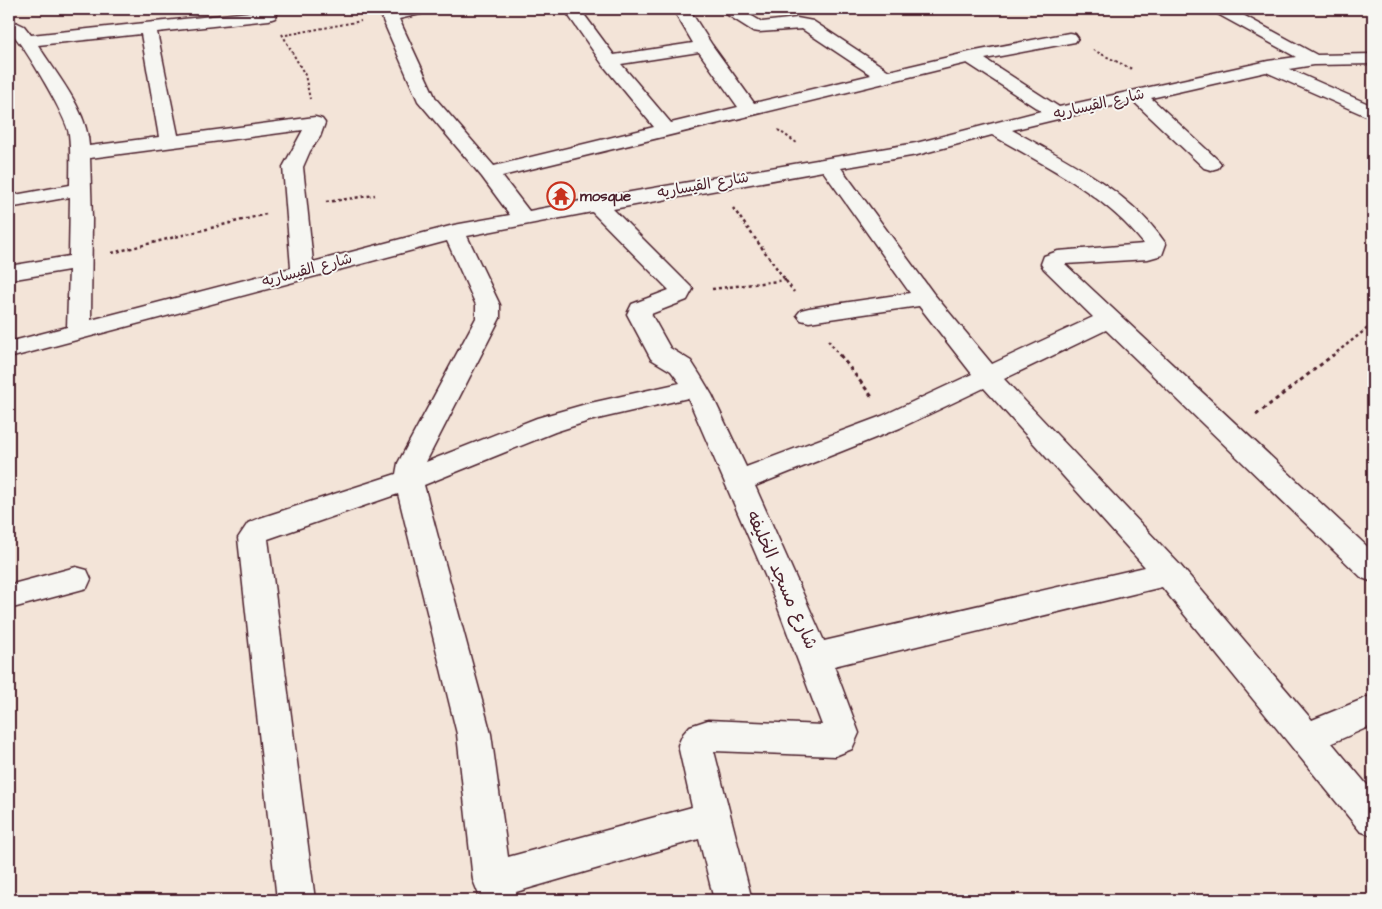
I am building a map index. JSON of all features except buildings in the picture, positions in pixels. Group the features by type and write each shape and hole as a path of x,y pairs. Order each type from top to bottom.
{"street":[{"path":"423,9 387,12 428,101 489,173 523,218"},
{"path":"572,9 609,61 666,130"},
{"path":"681,9 704,46 750,111"},
{"path":"729,9 759,27 798,23 807,25 886,77"},
{"path":"1220,9 1314,60"},
{"path":"27,41 269,15"},
{"path":"9,24 18,30 27,41 74,118 78,133 80,154 79,330"},
{"path":"148,29 160,78 170,142"},
{"path":"489,173 970,57 1069,38"},
{"path":"609,61 704,46"},
{"path":"970,57 1056,114"},
{"name":"شارع القيساريه","path":"9,350 454,232 596,204 916,149 1056,114 1268,66 1314,60 1373,59"},
{"path":"1268,66 1373,113"},
{"path":"1137,95 1210,164"},
{"path":"80,154 315,123 310,137 292,167 303,271"},
{"path":"995,129 1063,167 1112,199 1137,221 1155,244 1154,250 1058,258 1052,261 1373,570"},
{"path":"828,164 925,298 988,377 1169,573 1373,819"},
{"path":"9,202 80,189"},
{"path":"596,204 679,286 681,292"},
{"path":"454,232 488,305 488,318 412,463 410,480 474,734 496,890 713,818"},
{"path":"9,273 80,261"},
{"name":"شارع مسجد الخليفه","path":"681,292 638,311 660,353 664,358 682,368 694,388 739,482 816,657 842,733 840,738 835,741 708,735 702,737 695,745 733,900"},
{"path":"809,314 925,298"},
{"path":"739,482 891,422 1111,318"},
{"path":"296,900 253,538 258,531 410,480 546,424 694,388"},
{"path":"816,657 1169,573"},
{"path":"9,597 76,579"},
{"path":"1306,738 1373,710"}],"path":[{"path":"1066,9 1070,11 1097,9"},
{"path":"315,123 305,76 283,36 387,12"},
{"path":"1069,38 1167,88"},
{"path":"750,111 828,164"},
{"path":"681,292 786,280 716,183"},
{"path":"80,261 296,207 374,195"},
{"path":"809,314 891,422"},
{"path":"1232,434 1373,324"}],"place":[{"name":"mosque","path":"561,196"}]}
